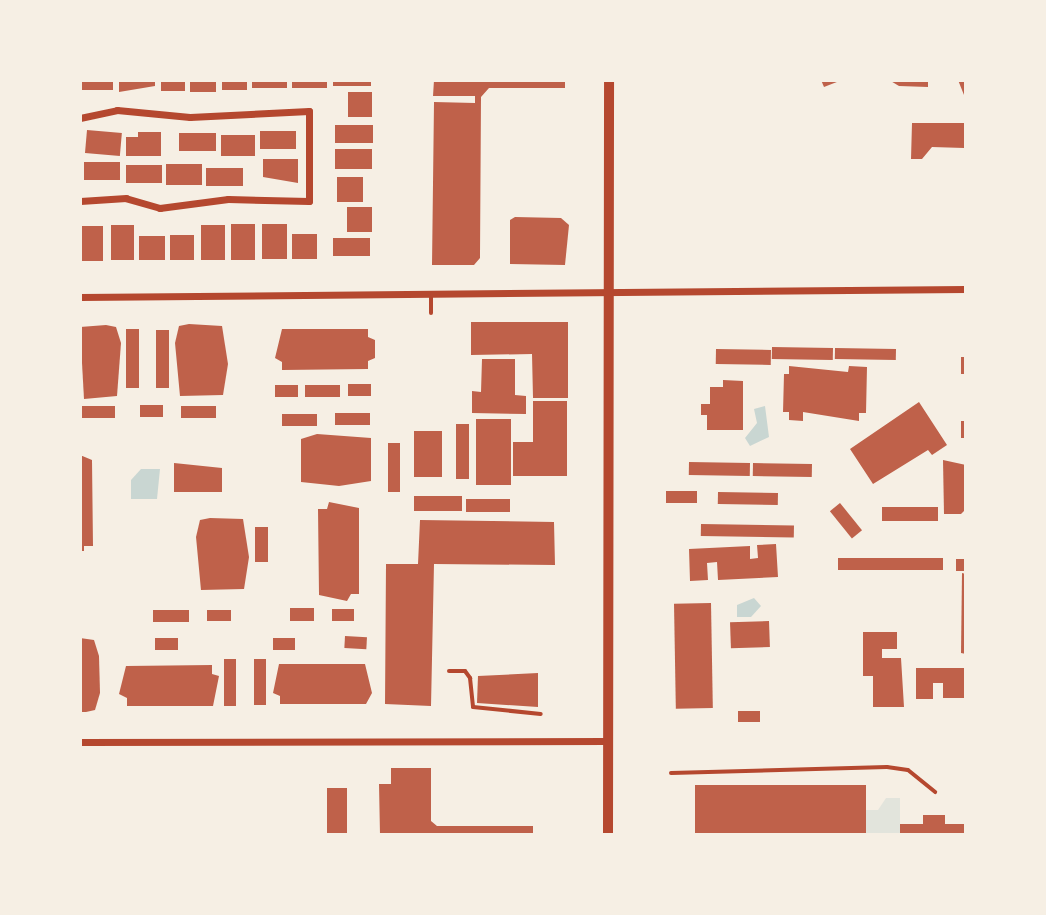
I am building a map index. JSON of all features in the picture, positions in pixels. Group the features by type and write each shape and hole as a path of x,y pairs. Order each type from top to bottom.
{"main road":[{"path":"608,835 609,80"}],"street":[{"path":"80,118 117,110 190,117 309,111 309,201 228,199 160,208 126,198 80,201"},
{"path":"80,297 966,289"},
{"path":"80,742 607,741"}],"lane":[{"path":"431,293 431,313"},
{"path":"449,671 465,671 473,707 541,714"},
{"path":"671,773 887,767 908,770 935,792"}],"shaded area":[{"path":"765,406 769,437 750,446 745,438 757,423 754,409"},
{"path":"141,469 160,469 157,499 131,499 131,480"},
{"path":"754,598 761,606 751,617 737,617 737,605"},
{"path":"886,798 900,798 900,835 866,835 866,810 878,810"}],"building":[{"path":"80,80 113,80 113,90 80,90"},
{"path":"119,80 155,80 155,86 119,92"},
{"path":"161,80 185,80 185,91 161,91"},
{"path":"190,80 216,80 216,92 190,92"},
{"path":"222,80 247,80 247,90 222,90"},
{"path":"252,80 287,80 287,88 252,88"},
{"path":"292,80 327,80 327,88 292,88"},
{"path":"333,80 371,80 371,86 333,86"},
{"path":"434,80 565,80 565,88 489,88 481,97 480,258 474,265 432,265 434,102 475,103 475,96 433,96"},
{"path":"821,80 842,80 824,87"},
{"path":"889,80 928,80 928,87 899,86"},
{"path":"958,80 966,80 966,100"},
{"path":"348,92 372,92 372,117 348,117"},
{"path":"912,123 964,123 964,148 932,147 922,159 911,159"},
{"path":"335,125 373,125 373,143 335,143"},
{"path":"87,130 122,133 120,156 85,153"},
{"path":"260,131 296,131 296,149 260,149"},
{"path":"138,132 161,132 161,156 126,156 126,137 138,137"},
{"path":"179,133 216,133 216,151 179,151"},
{"path":"221,135 255,135 255,156 221,156"},
{"path":"335,149 372,149 372,169 335,169"},
{"path":"263,159 298,159 298,183 263,177"},
{"path":"84,162 120,162 120,180 84,180"},
{"path":"166,164 202,164 202,185 166,185"},
{"path":"126,165 162,165 162,183 126,183"},
{"path":"206,168 243,168 243,186 206,186"},
{"path":"337,177 363,177 363,202 337,202"},
{"path":"347,207 372,207 372,232 347,232"},
{"path":"515,217 561,218 569,225 565,265 510,264 510,220"},
{"path":"231,224 255,224 255,260 231,260"},
{"path":"262,224 287,224 287,259 262,259"},
{"path":"111,225 134,225 134,260 111,260"},
{"path":"201,225 225,225 225,260 201,260"},
{"path":"80,226 103,226 103,261 80,261"},
{"path":"292,234 317,234 317,259 292,259"},
{"path":"170,235 194,235 194,260 170,260"},
{"path":"139,236 165,236 165,260 139,260"},
{"path":"333,238 370,238 370,256 333,256"},
{"path":"471,322 568,322 568,398 533,398 532,354 471,355"},
{"path":"179,326 222,326 228,364 223,395 180,396 175,343"},
{"path":"80,327 116,327 121,343 117,396 84,399"},
{"path":"126,329 139,329 139,388 126,388"},
{"path":"282,329 368,329 368,337 375,340 375,358 368,361 368,369 282,370 282,362 275,358"},
{"path":"156,330 169,330 169,388 156,388"},
{"path":"772,347 833,348 833,360 772,359"},
{"path":"835,348 896,349 896,360 835,359"},
{"path":"716,349 771,350 771,365 716,364"},
{"path":"961,357 966,357 966,374 961,374"},
{"path":"482,359 515,359 515,395 526,396 526,414 472,413 472,391 481,392"},
{"path":"789,366 848,372 849,366 867,367 866,413 859,413 859,421 803,412 803,421 789,420 789,412 783,412 784,374 789,374"},
{"path":"723,380 743,381 743,430 707,430 707,415 701,415 701,404 710,404 710,387 723,387"},
{"path":"348,384 371,384 371,396 348,396"},
{"path":"275,385 298,385 298,397 275,397"},
{"path":"305,385 340,385 340,397 305,397"},
{"path":"533,401 567,401 567,476 513,476 513,442 533,442"},
{"path":"919,402 947,445 932,455 928,450 873,484 850,449"},
{"path":"140,405 163,405 163,417 140,417"},
{"path":"80,406 115,406 115,418 80,418"},
{"path":"181,406 216,406 216,418 181,418"},
{"path":"335,413 370,413 370,425 335,425"},
{"path":"282,414 317,414 317,426 282,426"},
{"path":"476,419 511,419 511,485 476,485"},
{"path":"961,421 966,421 966,438 961,438"},
{"path":"456,424 469,424 469,479 456,479"},
{"path":"414,431 442,431 442,477 414,477"},
{"path":"317,434 371,438 371,481 339,486 301,482 301,439"},
{"path":"388,443 400,443 400,492 388,492"},
{"path":"80,455 92,460 93,546 84,546 84,551 80,551"},
{"path":"943,460 966,465 966,509 961,514 944,514"},
{"path":"689,462 750,463 750,476 689,475"},
{"path":"174,463 222,468 222,492 174,492"},
{"path":"753,463 812,464 812,477 753,476"},
{"path":"666,491 697,491 697,503 666,503"},
{"path":"718,492 778,493 778,505 718,504"},
{"path":"414,496 462,496 462,511 414,511"},
{"path":"466,499 510,499 510,512 466,512"},
{"path":"329,502 359,508 359,594 351,594 347,601 319,595 318,509 327,509"},
{"path":"840,503 862,530 852,538 830,511"},
{"path":"882,507 938,507 938,521 882,521"},
{"path":"243,519 249,557 244,589 201,590 196,537 200,520"},
{"path":"420,520 554,522 555,565 434,564 431,706 385,704 386,564 418,564"},
{"path":"701,524 794,526 794,538 701,536"},
{"path":"255,527 268,527 268,562 255,562"},
{"path":"776,544 778,577 718,580 717,562 707,563 708,580 690,581 689,549 750,546 750,559 758,558 757,545"},
{"path":"838,558 943,558 943,570 838,570"},
{"path":"956,559 966,559 966,571 956,571"},
{"path":"962,573 966,574 966,654 961,653"},
{"path":"711,603 713,708 676,709 674,604"},
{"path":"290,608 314,608 314,621 290,621"},
{"path":"332,609 354,609 354,621 332,621"},
{"path":"153,610 189,610 189,622 153,622"},
{"path":"207,610 231,610 231,621 207,621"},
{"path":"769,621 770,647 731,648 730,622"},
{"path":"863,632 897,632 897,649 882,649 882,658 901,658 904,707 873,707 873,676 863,676"},
{"path":"345,636 367,637 366,649 344,648"},
{"path":"80,638 94,640 99,656 100,693 95,710 86,712 80,712"},
{"path":"155,638 178,638 178,650 155,650"},
{"path":"273,638 295,638 295,650 273,650"},
{"path":"224,659 236,659 236,706 224,706"},
{"path":"254,659 266,659 266,705 254,705"},
{"path":"279,664 365,664 372,693 366,704 280,704 280,696 273,693"},
{"path":"212,665 212,674 219,676 213,706 127,706 127,698 119,694 126,666"},
{"path":"916,668 966,668 966,698 943,698 943,683 933,683 933,699 916,699"},
{"path":"538,673 538,707 477,703 478,676"},
{"path":"738,711 760,711 760,722 738,722"},
{"path":"391,768 431,768 431,821 437,826 533,826 533,835 380,835 379,784 391,784"},
{"path":"695,785 866,785 866,835 695,835"},
{"path":"327,788 347,788 347,835 327,835"},
{"path":"923,815 945,815 945,824 966,824 966,835 900,835 900,824 923,824"}]}
